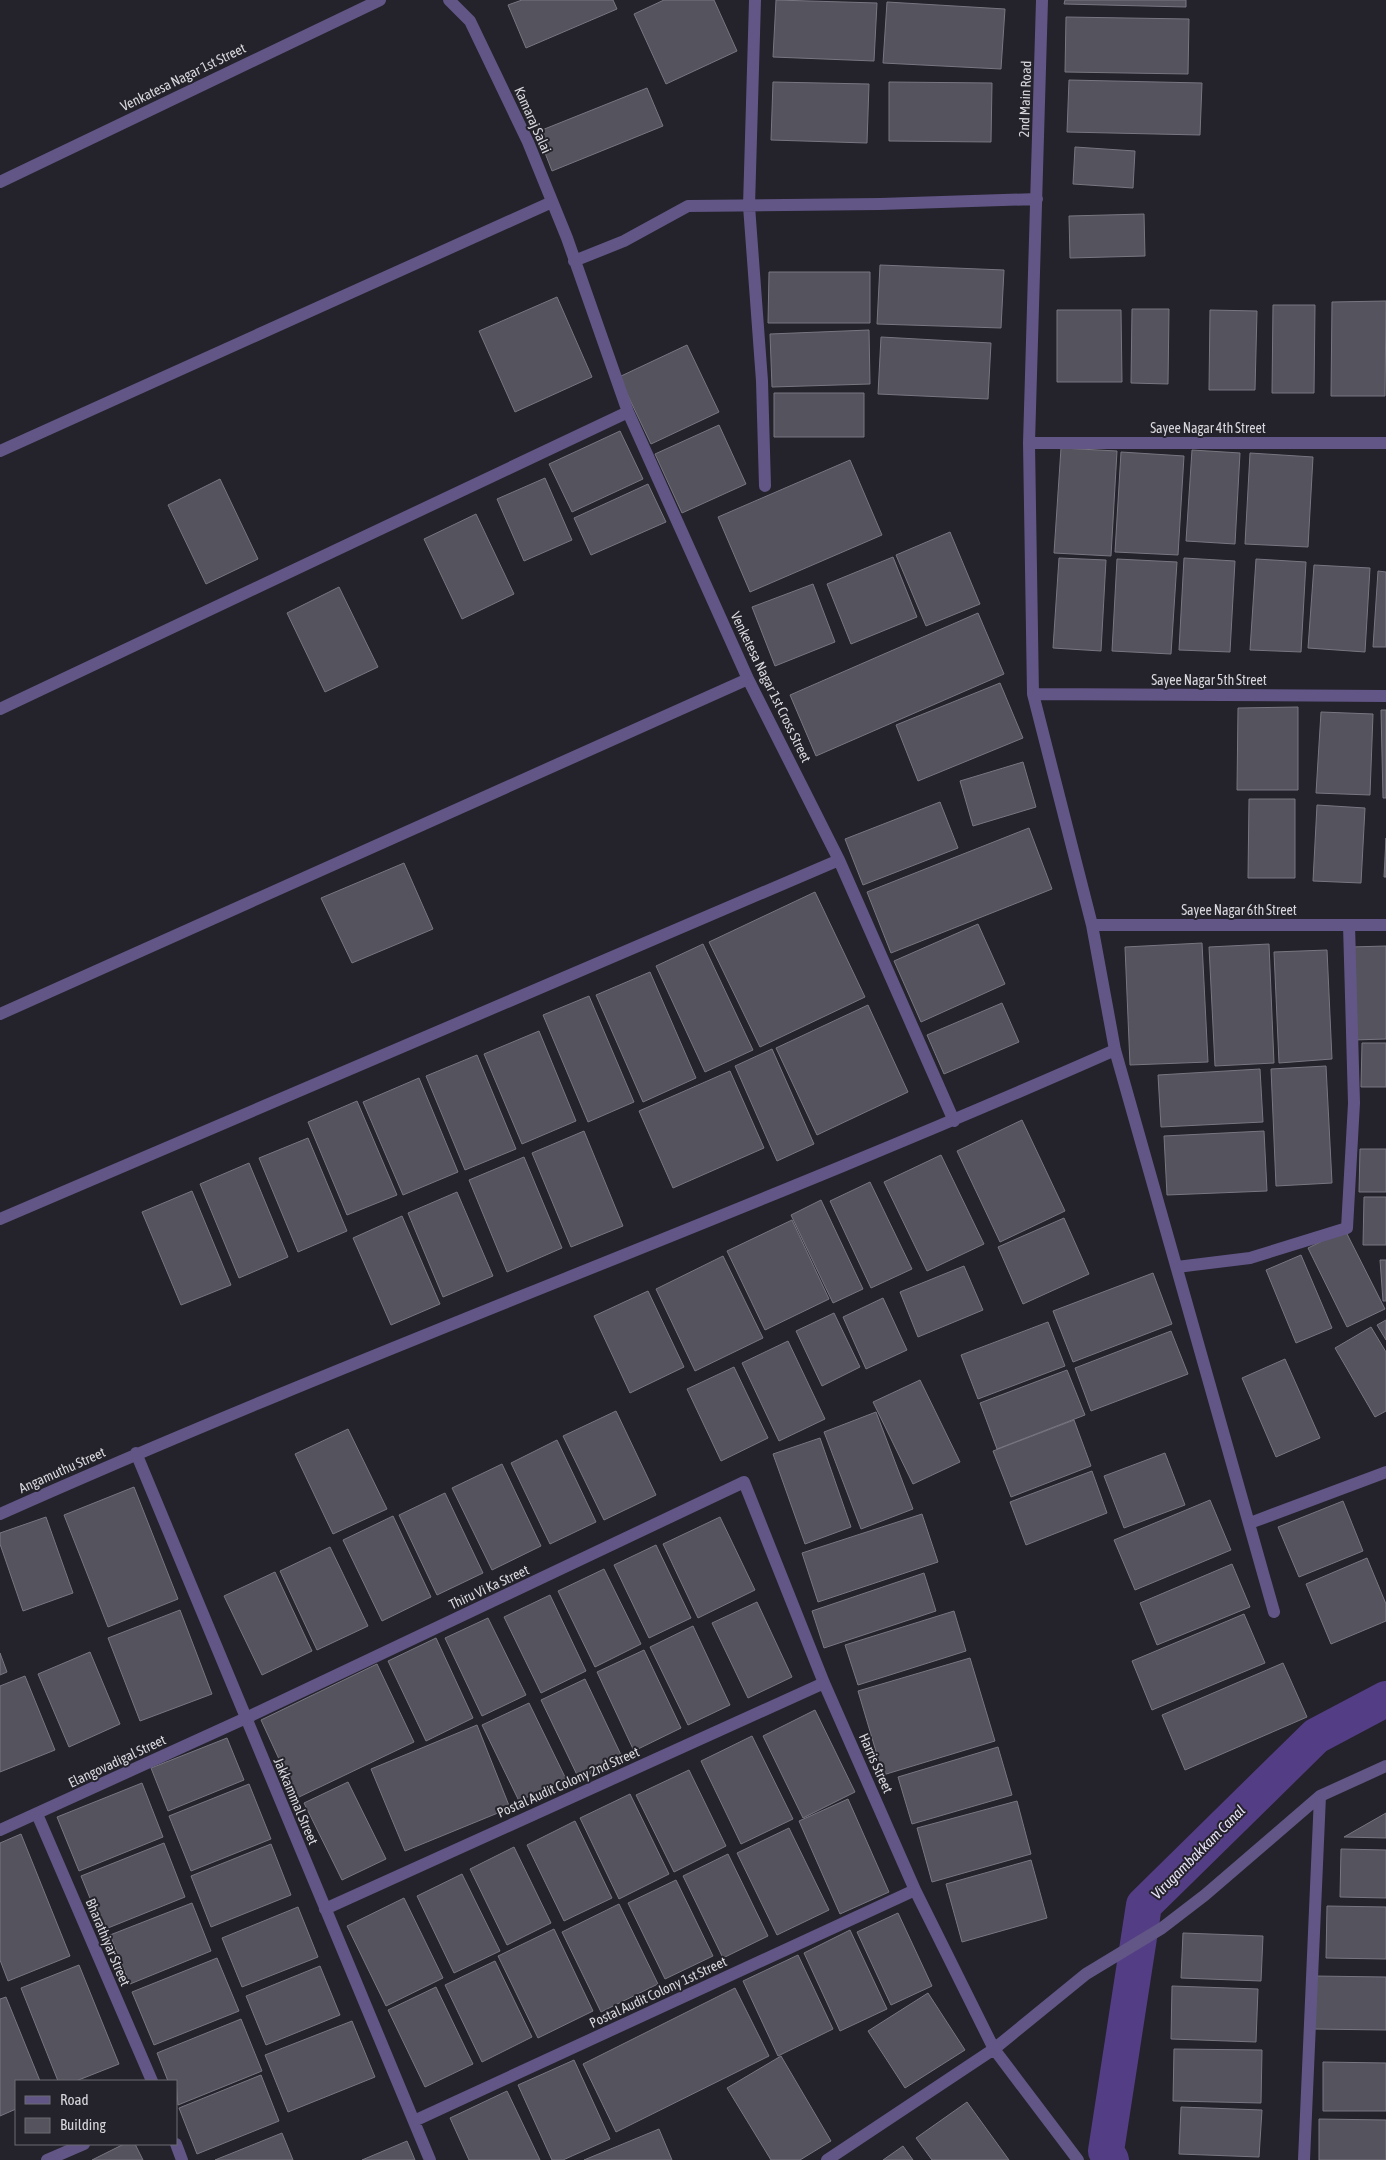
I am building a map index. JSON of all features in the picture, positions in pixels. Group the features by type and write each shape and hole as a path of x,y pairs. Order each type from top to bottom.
{"street":[{"name":"Venkatesa Nagar 1st Street","path":"0,182 380,0"},
{"name":"Kamaraj Salai","path":"449,0 470,20 474,28 528,142 574,261"},
{"path":"755,0 749,206 762,381 765,486"},
{"name":"2nd Main Road","path":"1042,0 1029,442 1033,694 1092,925 1115,1050 1274,1612"},
{"path":"574,261 624,241 688,206 1037,199"},
{"path":"0,451 552,202"},
{"name":"Venketesa Nagar 1st Cross Street","path":"574,261 628,412 748,679 839,860 954,1121"},
{"path":"0,709 628,412"},
{"name":"Sayee Nagar 4th Street","path":"1029,442 1386,443"},
{"path":"0,1014 748,679"},
{"name":"Sayee Nagar 5th Street","path":"1033,694 1386,696"},
{"path":"0,1219 839,860"},
{"name":"Sayee Nagar 6th Street","path":"1092,925 1386,924"},
{"path":"1177,1267 1250,1258 1347,1228 1354,1103 1349,925"},
{"name":"Angamuthu Street","path":"0,1514 136,1453 954,1121 1115,1050"},
{"name":"Jakkammal Street","path":"136,1453 430,2160"},
{"path":"1250,1524 1386,1472"},
{"name":"Thiru Vi Ka Street","path":"246,1718 744,1482"},
{"name":"Harris Street","path":"744,1482 824,1682 916,1890 994,2049 1078,2160"},
{"name":"Postal Audit Colony 2nd Street","path":"325,1909 824,1682"},
{"name":"Elangovadigal Street","path":"0,1830 246,1718"},
{"path":"827,2160 994,2049 1086,1974 1162,1928 1205,1896 1320,1796 1386,1766"},
{"path":"1304,2160 1320,1796"},
{"name":"Bharathiyar Street","path":"36,1814 152,2080"},
{"name":"Postal Audit Colony 1st Street","path":"414,2121 916,1890"},
{"path":"46,2160 82,2145"},
{"path":"176,2145 182,2160"}],"building":[{"path":"522,0 613,0 617,9 526,48 508,5"},
{"path":"664,0 714,0 737,51 666,84 634,14"},
{"path":"776,0 877,3 874,61 773,57"},
{"path":"1065,0 1186,0 1186,7 1064,4"},
{"path":"887,2 1005,9 1001,69 883,63"},
{"path":"1066,17 1189,19 1188,74 1065,72"},
{"path":"1069,80 1202,83 1200,135 1067,132"},
{"path":"773,82 869,84 867,143 771,140"},
{"path":"889,82 992,83 991,142 889,141"},
{"path":"647,88 663,126 552,171 537,132"},
{"path":"1075,147 1135,151 1133,188 1073,184"},
{"path":"1144,214 1145,256 1070,258 1069,216"},
{"path":"880,265 1004,270 1001,328 877,324"},
{"path":"769,272 870,272 870,323 768,323"},
{"path":"557,297 592,377 515,412 479,331"},
{"path":"1386,301 1385,396 1331,396 1332,302"},
{"path":"1273,305 1315,305 1314,393 1272,393"},
{"path":"1132,309 1169,309 1168,384 1131,383"},
{"path":"1057,310 1121,310 1122,382 1057,382"},
{"path":"1210,310 1257,311 1255,390 1209,390"},
{"path":"869,330 870,384 772,387 770,334"},
{"path":"881,337 991,343 988,399 878,394"},
{"path":"687,345 719,412 651,444 619,377"},
{"path":"774,393 864,393 864,437 774,437"},
{"path":"719,425 746,484 682,513 655,454"},
{"path":"620,431 643,479 572,512 549,464"},
{"path":"1061,448 1117,451 1111,556 1054,553"},
{"path":"1192,450 1240,453 1235,544 1186,541"},
{"path":"1121,452 1184,456 1178,555 1115,552"},
{"path":"1250,453 1313,457 1308,547 1245,544"},
{"path":"850,460 882,535 750,592 718,517"},
{"path":"545,478 572,540 524,561 497,499"},
{"path":"220,479 258,559 206,584 168,505"},
{"path":"648,484 666,522 591,555 574,518"},
{"path":"476,514 514,594 462,619 424,539"},
{"path":"950,532 980,604 926,626 896,555"},
{"path":"893,557 917,617 851,644 827,584"},
{"path":"1059,558 1106,560 1101,651 1053,648"},
{"path":"1184,558 1235,561 1230,652 1179,650"},
{"path":"1117,559 1177,562 1171,654 1112,651"},
{"path":"1256,559 1306,562 1301,652 1250,650"},
{"path":"1314,565 1370,568 1365,652 1308,648"},
{"path":"1378,571 1386,572 1386,647 1373,647"},
{"path":"813,584 835,642 775,666 752,607"},
{"path":"339,587 378,667 325,692 287,613"},
{"path":"978,613 1004,674 816,756 790,695"},
{"path":"1000,683 1023,738 918,781 896,725"},
{"path":"1298,707 1298,790 1237,790 1238,708"},
{"path":"1381,710 1386,710 1386,798 1383,798"},
{"path":"1321,712 1373,714 1370,795 1316,793"},
{"path":"1023,762 1036,807 973,826 960,781"},
{"path":"1249,799 1295,799 1295,878 1248,878"},
{"path":"940,802 958,848 863,885 845,839"},
{"path":"1317,805 1365,808 1361,883 1313,881"},
{"path":"1029,828 1052,889 891,953 867,892"},
{"path":"1386,838 1386,877 1384,877"},
{"path":"404,863 433,929 352,963 321,898"},
{"path":"815,892 865,997 760,1047 709,942"},
{"path":"978,924 1005,984 921,1022 894,961"},
{"path":"1202,943 1208,1062 1130,1065 1125,947"},
{"path":"703,944 753,1050 705,1072 656,966"},
{"path":"1269,944 1274,1063 1215,1066 1209,947"},
{"path":"1386,946 1386,1039 1353,1040 1350,947"},
{"path":"1327,950 1332,1059 1279,1063 1274,952"},
{"path":"650,972 696,1078 643,1102 596,995"},
{"path":"589,996 634,1102 588,1122 543,1015"},
{"path":"1002,1003 1019,1042 944,1074 927,1035"},
{"path":"868,1005 908,1092 817,1135 776,1048"},
{"path":"539,1031 576,1121 522,1144 484,1054"},
{"path":"1362,1043 1386,1043 1386,1087 1361,1087"},
{"path":"772,1049 814,1144 777,1161 735,1066"},
{"path":"477,1055 516,1149 465,1170 426,1076"},
{"path":"1326,1066 1332,1183 1276,1186 1271,1069"},
{"path":"1260,1069 1263,1122 1161,1127 1158,1075"},
{"path":"730,1071 764,1148 673,1188 639,1111"},
{"path":"419,1078 458,1172 403,1195 363,1102"},
{"path":"357,1101 397,1195 347,1215 308,1122"},
{"path":"1022,1120 1065,1211 1000,1242 957,1151"},
{"path":"584,1131 623,1226 571,1247 532,1153"},
{"path":"1264,1131 1267,1191 1167,1195 1164,1136"},
{"path":"308,1138 347,1231 298,1252 259,1158"},
{"path":"1360,1149 1386,1149 1386,1192 1359,1192"},
{"path":"941,1155 984,1244 927,1271 884,1182"},
{"path":"524,1157 562,1248 507,1272 469,1180"},
{"path":"249,1163 288,1257 239,1278 200,1184"},
{"path":"870,1182 912,1269 871,1288 830,1201"},
{"path":"192,1191 231,1285 181,1305 142,1212"},
{"path":"457,1192 493,1276 443,1297 408,1213"},
{"path":"1364,1197 1386,1197 1386,1245 1363,1245"},
{"path":"821,1200 863,1289 833,1303 791,1215"},
{"path":"402,1216 440,1304 391,1325 353,1238"},
{"path":"1064,1218 1089,1274 1023,1304 998,1247"},
{"path":"792,1220 829,1299 765,1330 727,1251"},
{"path":"1345,1230 1385,1309 1347,1327 1308,1248"},
{"path":"1301,1255 1332,1328 1296,1343 1266,1270"},
{"path":"723,1256 763,1338 695,1371 656,1289"},
{"path":"1380,1260 1386,1260 1386,1301 1383,1301"},
{"path":"964,1266 983,1310 918,1337 900,1292"},
{"path":"1153,1273 1172,1324 1073,1362 1053,1311"},
{"path":"648,1291 684,1367 630,1393 594,1316"},
{"path":"883,1298 907,1350 866,1369 843,1317"},
{"path":"834,1313 860,1367 822,1386 796,1331"},
{"path":"1386,1320 1386,1340 1377,1325"},
{"path":"1048,1322 1065,1366 978,1399 961,1355"},
{"path":"1371,1327 1386,1352 1386,1411 1375,1417 1335,1348"},
{"path":"1171,1331 1188,1374 1091,1411 1075,1368"},
{"path":"788,1341 825,1419 779,1441 742,1363"},
{"path":"1285,1359 1320,1438 1276,1457 1242,1378"},
{"path":"734,1367 768,1438 721,1461 687,1389"},
{"path":"1067,1370 1085,1415 997,1449 980,1403"},
{"path":"920,1380 960,1462 913,1484 873,1402"},
{"path":"616,1411 656,1495 604,1520 563,1436"},
{"path":"876,1412 913,1509 861,1529 824,1432"},
{"path":"1074,1420 1091,1466 1011,1497 993,1451"},
{"path":"348,1429 387,1509 333,1534 295,1454"},
{"path":"820,1438 851,1527 805,1544 773,1454"},
{"path":"557,1440 596,1522 550,1544 511,1463"},
{"path":"1165,1453 1185,1505 1124,1528 1104,1476"},
{"path":"502,1464 541,1546 492,1570 452,1488"},
{"path":"1092,1471 1107,1513 1026,1545 1010,1502"},
{"path":"134,1487 178,1599 108,1627 64,1515"},
{"path":"445,1493 483,1573 437,1595 399,1515"},
{"path":"1210,1500 1231,1550 1135,1590 1114,1540"},
{"path":"1343,1501 1363,1551 1299,1577 1278,1527"},
{"path":"922,1514 938,1562 818,1602 802,1553"},
{"path":"393,1516 431,1597 382,1621 343,1540"},
{"path":"46,1517 73,1593 23,1611 0,1544 0,1533"},
{"path":"720,1517 755,1590 698,1618 663,1544"},
{"path":"656,1545 691,1618 649,1638 614,1565"},
{"path":"330,1547 368,1626 317,1650 280,1571"},
{"path":"1367,1558 1386,1604 1386,1621 1331,1644 1306,1584"},
{"path":"1232,1564 1250,1607 1157,1645 1140,1603"},
{"path":"604,1569 641,1644 595,1667 558,1591"},
{"path":"275,1572 312,1651 262,1675 224,1596"},
{"path":"924,1573 936,1611 824,1648 812,1611"},
{"path":"550,1595 586,1671 541,1693 504,1617"},
{"path":"757,1602 792,1677 748,1698 712,1623"},
{"path":"180,1610 212,1694 140,1721 108,1638"},
{"path":"954,1611 966,1651 858,1685 845,1645"},
{"path":"1244,1614 1265,1663 1152,1710 1132,1661"},
{"path":"488,1618 526,1695 482,1716 445,1638"},
{"path":"693,1626 730,1705 688,1725 650,1647"},
{"path":"436,1638 473,1718 426,1741 388,1661"},
{"path":"644,1650 681,1728 634,1751 597,1672"},
{"path":"90,1652 120,1724 69,1747 38,1674"},
{"path":"0,1653 7,1672 0,1675"},
{"path":"970,1658 995,1741 883,1775 858,1691"},
{"path":"1283,1663 1307,1717 1185,1770 1162,1715"},
{"path":"377,1664 414,1742 297,1798 261,1720"},
{"path":"25,1676 55,1750 0,1772 0,1686"},
{"path":"585,1679 623,1759 579,1779 541,1700"},
{"path":"529,1703 566,1779 519,1801 482,1725"},
{"path":"815,1710 855,1792 803,1818 763,1736"},
{"path":"477,1725 510,1808 405,1851 371,1769"},
{"path":"752,1736 793,1819 741,1844 701,1761"},
{"path":"227,1738 244,1780 168,1811 151,1768"},
{"path":"998,1747 1012,1795 912,1824 898,1777"},
{"path":"689,1770 726,1846 674,1872 636,1795"},
{"path":"348,1782 386,1859 342,1880 304,1803"},
{"path":"142,1783 163,1837 79,1871 57,1817"},
{"path":"249,1784 271,1839 191,1871 169,1816"},
{"path":"630,1794 669,1874 619,1899 580,1818"},
{"path":"848,1799 889,1892 840,1914 799,1821"},
{"path":"1017,1801 1031,1854 932,1882 917,1828"},
{"path":"1386,1813 1386,1838 1344,1837"},
{"path":"575,1821 612,1898 564,1921 527,1845"},
{"path":"789,1828 829,1910 777,1935 737,1853"},
{"path":"21,1834 70,1956 8,1981 0,1960 0,1843"},
{"path":"164,1843 185,1897 103,1930 81,1876"},
{"path":"271,1844 291,1895 211,1927 191,1876"},
{"path":"514,1847 551,1923 507,1945 470,1869"},
{"path":"1341,1849 1386,1850 1386,1898 1340,1897"},
{"path":"728,1854 768,1936 723,1958 683,1876"},
{"path":"1031,1860 1047,1918 962,1942 946,1884"},
{"path":"462,1874 500,1951 454,1973 417,1896"},
{"path":"676,1880 713,1956 665,1979 628,1903"},
{"path":"404,1898 443,1978 386,2006 347,1926"},
{"path":"192,1903 211,1951 130,1984 110,1935"},
{"path":"619,1904 658,1984 601,2012 562,1932"},
{"path":"1327,1906 1386,1907 1386,1959 1326,1958"},
{"path":"298,1907 318,1957 242,1987 222,1938"},
{"path":"898,1913 932,1986 891,2005 857,1932"},
{"path":"554,1929 593,2011 538,2038 498,1956"},
{"path":"850,1930 887,2009 840,2031 804,1953"},
{"path":"1183,1933 1263,1936 1261,1981 1181,1978"},
{"path":"798,1955 833,2029 778,2056 743,1981"},
{"path":"217,1958 239,2011 154,2045 132,1992"},
{"path":"495,1961 532,2037 482,2062 445,1985"},
{"path":"79,1965 119,2064 79,2080 58,2080 21,1988"},
{"path":"320,1966 340,2015 266,2045 246,1996"},
{"path":"1314,1976 1386,1977 1386,2030 1313,2029"},
{"path":"1172,1986 1258,1989 1256,2042 1171,2039"},
{"path":"436,1987 473,2064 425,2087 388,2010"},
{"path":"735,1988 769,2056 616,2132 583,2064"},
{"path":"928,1993 965,2050 905,2088 868,2031"},
{"path":"6,1997 40,2080 15,2080 15,2109 0,2116 0,1999"},
{"path":"241,2019 262,2071 178,2105 178,2080 168,2080 157,2053"},
{"path":"352,2021 375,2077 288,2112 265,2055"},
{"path":"1174,2049 1262,2050 1261,2103 1173,2101"},
{"path":"781,2056 831,2141 800,2160 771,2160 727,2088"},
{"path":"574,2060 610,2139 563,2160 552,2160 518,2085"},
{"path":"1323,2062 1386,2063 1386,2111 1323,2111"},
{"path":"261,2075 279,2121 197,2154 179,2108"},
{"path":"507,2091 540,2160 469,2160 450,2118"},
{"path":"967,2102 1009,2160 932,2160 916,2138"},
{"path":"1181,2107 1262,2110 1259,2157 1179,2154"},
{"path":"1319,2119 1386,2120 1386,2160 1319,2160"},
{"path":"659,2129 672,2160 584,2160"},
{"path":"282,2133 293,2160 215,2160"},
{"path":"407,2141 415,2160 362,2160"},
{"path":"122,2145 136,2145 143,2160 92,2160"},
{"path":"903,2146 913,2160 883,2160"}],"waterway":[{"name":"Virugambakkam Canal","path":"1111,2160 1106,2151 1144,1905 1316,1736 1386,1699"}]}
